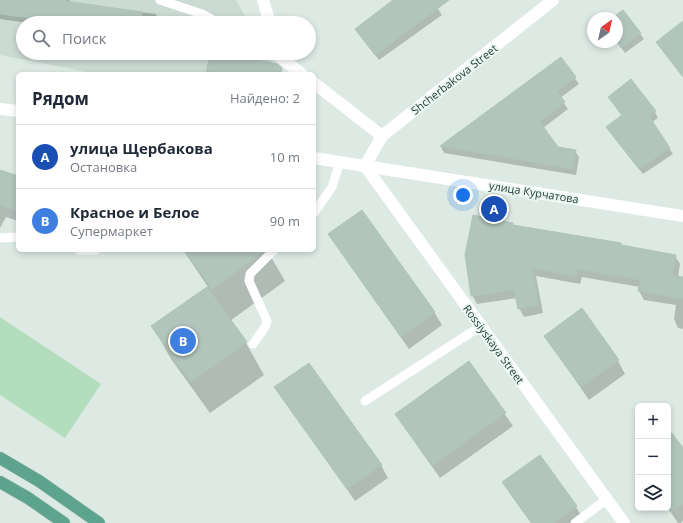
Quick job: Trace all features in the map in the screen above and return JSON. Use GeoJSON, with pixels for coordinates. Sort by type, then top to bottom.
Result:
{"type":"FeatureCollection","features":[{"type":"Feature","properties":{"kind":"main road"},"geometry":{"type":"LineString","coordinates":[[0,458],[39,481],[99,523]]}},
{"type":"Feature","properties":{"kind":"main road"},"geometry":{"type":"LineString","coordinates":[[0,482],[28,498],[64,523]]}},
{"type":"Feature","properties":{"kind":"street"},"geometry":{"type":"LineString","coordinates":[[263,0],[268,16]]}},
{"type":"Feature","properties":{"kind":"street","name":"Shcherbakova Street"},"geometry":{"type":"LineString","coordinates":[[365,166],[382,136],[553,0]]}},
{"type":"Feature","properties":{"kind":"street"},"geometry":{"type":"LineString","coordinates":[[285,60],[300,72]]}},
{"type":"Feature","properties":{"kind":"street"},"geometry":{"type":"LineString","coordinates":[[316,85],[382,136]]}},
{"type":"Feature","properties":{"kind":"street"},"geometry":{"type":"LineString","coordinates":[[0,109],[16,111]]}},
{"type":"Feature","properties":{"kind":"street","name":"улица Курчатова"},"geometry":{"type":"LineString","coordinates":[[316,158],[683,216]]}},
{"type":"Feature","properties":{"kind":"street","name":"Rossiyskaya Street"},"geometry":{"type":"LineString","coordinates":[[365,166],[624,523]]}},
{"type":"Feature","properties":{"kind":"lane"},"geometry":{"type":"LineString","coordinates":[[160,0],[206,16]]}},
{"type":"Feature","properties":{"kind":"lane"},"geometry":{"type":"LineString","coordinates":[[316,210],[332,187],[340,162]]}},
{"type":"Feature","properties":{"kind":"lane"},"geometry":{"type":"LineString","coordinates":[[0,238],[16,238]]}},
{"type":"Feature","properties":{"kind":"lane"},"geometry":{"type":"LineString","coordinates":[[252,344],[267,321],[250,281],[250,274],[272,252]]}},
{"type":"Feature","properties":{"kind":"lane"},"geometry":{"type":"LineString","coordinates":[[364,401],[481,326]]}},
{"type":"Feature","properties":{"kind":"lane"},"geometry":{"type":"LineString","coordinates":[[574,523],[607,499]]}},
{"type":"Feature","properties":{"kind":"shaded area"},"geometry":{"type":"Polygon","coordinates":[[[0,0],[236,0],[245,16],[16,16],[16,58],[0,55],[0,0]]]}},
{"type":"Feature","properties":{"kind":"shaded area"},"geometry":{"type":"Polygon","coordinates":[[[26,60],[270,60],[277,72],[88,72],[26,60]]]}},
{"type":"Feature","properties":{"kind":"green space"},"geometry":{"type":"Polygon","coordinates":[[[0,317],[101,384],[65,438],[0,395],[0,317]]]}},
{"type":"Feature","properties":{"kind":"building"},"geometry":{"type":"Polygon","coordinates":[[[0,0],[66,0],[65,1],[142,12],[142,16],[16,16],[0,14],[0,0]]]}},
{"type":"Feature","properties":{"kind":"building"},"geometry":{"type":"Polygon","coordinates":[[[393,0],[449,0],[375,55],[355,29],[393,0]]]}},
{"type":"Feature","properties":{"kind":"building"},"geometry":{"type":"Polygon","coordinates":[[[623,10],[641,33],[623,46],[623,12],[620,12],[623,10]]]}},
{"type":"Feature","properties":{"kind":"building"},"geometry":{"type":"Polygon","coordinates":[[[683,21],[683,77],[656,42],[683,21]]]}},
{"type":"Feature","properties":{"kind":"building"},"geometry":{"type":"Polygon","coordinates":[[[561,57],[576,77],[557,91],[565,102],[540,122],[558,147],[576,150],[573,169],[440,146],[561,57]]]}},
{"type":"Feature","properties":{"kind":"building"},"geometry":{"type":"Polygon","coordinates":[[[209,60],[256,60],[277,64],[282,68],[281,72],[206,72],[209,60]]]}},
{"type":"Feature","properties":{"kind":"building"},"geometry":{"type":"Polygon","coordinates":[[[631,79],[656,111],[649,116],[670,148],[639,169],[606,127],[622,115],[608,97],[631,79]]]}},
{"type":"Feature","properties":{"kind":"building"},"geometry":{"type":"Polygon","coordinates":[[[0,170],[16,175],[16,210],[0,205],[0,170]]]}},
{"type":"Feature","properties":{"kind":"building"},"geometry":{"type":"Polygon","coordinates":[[[362,210],[435,312],[401,337],[328,234],[362,210]]]}},
{"type":"Feature","properties":{"kind":"building"},"geometry":{"type":"Polygon","coordinates":[[[473,215],[513,223],[513,225],[621,243],[621,245],[676,255],[672,275],[683,277],[683,299],[638,291],[640,280],[577,269],[576,276],[532,268],[539,305],[518,309],[514,290],[471,296],[465,255],[473,215]]]}},
{"type":"Feature","properties":{"kind":"building"},"geometry":{"type":"Polygon","coordinates":[[[185,252],[263,252],[212,289],[185,252]]]}},
{"type":"Feature","properties":{"kind":"building"},"geometry":{"type":"Polygon","coordinates":[[[207,287],[247,342],[191,382],[151,326],[207,287]]]}},
{"type":"Feature","properties":{"kind":"building"},"geometry":{"type":"Polygon","coordinates":[[[582,308],[619,360],[581,387],[544,336],[582,308]]]}},
{"type":"Feature","properties":{"kind":"building"},"geometry":{"type":"Polygon","coordinates":[[[469,361],[506,413],[432,466],[395,414],[469,361]]]}},
{"type":"Feature","properties":{"kind":"building"},"geometry":{"type":"Polygon","coordinates":[[[309,363],[382,465],[347,489],[274,387],[309,363]]]}},
{"type":"Feature","properties":{"kind":"building"},"geometry":{"type":"Polygon","coordinates":[[[672,433],[683,448],[683,504],[671,512],[670,511],[672,433]]]}},
{"type":"Feature","properties":{"kind":"building"},"geometry":{"type":"Polygon","coordinates":[[[540,455],[577,506],[554,523],[532,523],[502,482],[540,455]]]}},
{"type":"Feature","properties":{"kind":"place","name":"улица Щербакова"},"geometry":{"type":"Point","coordinates":[494,209]}},
{"type":"Feature","properties":{"kind":"place","name":"Красное и Белое"},"geometry":{"type":"Point","coordinates":[183,341]}}]}
